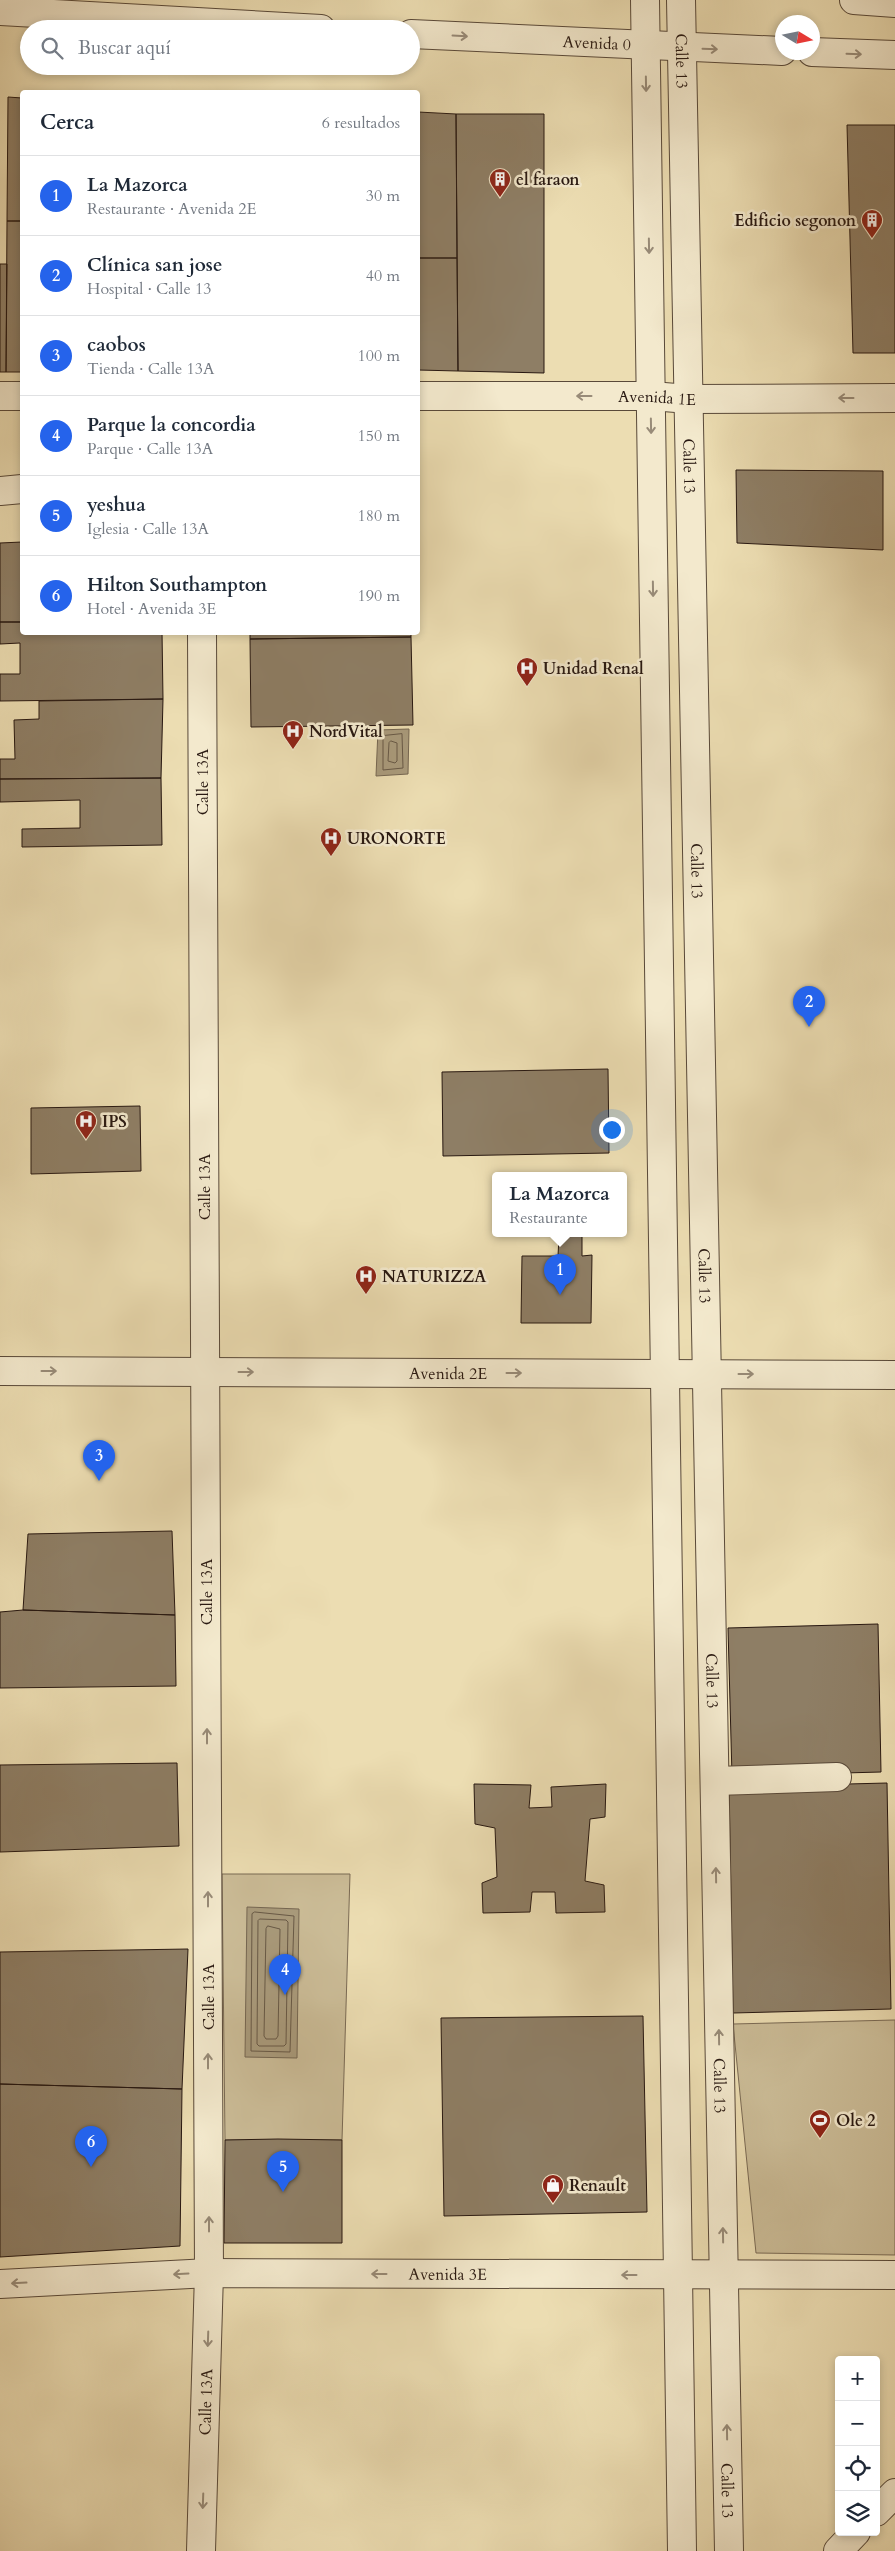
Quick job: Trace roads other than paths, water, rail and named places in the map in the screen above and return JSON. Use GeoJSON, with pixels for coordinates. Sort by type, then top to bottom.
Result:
{"type":"FeatureCollection","features":[{"type":"Feature","properties":{"kind":"street"},"geometry":{"type":"LineString","coordinates":[[645,0],[682,2551]]}},
{"type":"Feature","properties":{"kind":"street","name":"Calle 13"},"geometry":{"type":"LineString","coordinates":[[681,0],[729,2551]]}},
{"type":"Feature","properties":{"kind":"street"},"geometry":{"type":"LineString","coordinates":[[854,0],[895,3]]}},
{"type":"Feature","properties":{"kind":"street"},"geometry":{"type":"LineString","coordinates":[[0,11],[160,20]]}},
{"type":"Feature","properties":{"kind":"street","name":"Avenida 0"},"geometry":{"type":"LineString","coordinates":[[420,34],[646,47],[775,52]]}},
{"type":"Feature","properties":{"kind":"street"},"geometry":{"type":"LineString","coordinates":[[820,52],[895,55]]}},
{"type":"Feature","properties":{"kind":"street"},"geometry":{"type":"LineString","coordinates":[[0,396],[20,396]]}},
{"type":"Feature","properties":{"kind":"street","name":"Avenida 1E"},"geometry":{"type":"LineString","coordinates":[[420,396],[651,396],[689,399],[895,398]]}},
{"type":"Feature","properties":{"kind":"street"},"geometry":{"type":"LineString","coordinates":[[0,491],[20,490]]}},
{"type":"Feature","properties":{"kind":"street","name":"Calle 13A"},"geometry":{"type":"LineString","coordinates":[[201,2551],[210,2273],[202,635]]}},
{"type":"Feature","properties":{"kind":"street","name":"Avenida 2E"},"geometry":{"type":"LineString","coordinates":[[0,1371],[895,1375]]}},
{"type":"Feature","properties":{"kind":"street"},"geometry":{"type":"LineString","coordinates":[[714,1782],[837,1778]]}},
{"type":"Feature","properties":{"kind":"street","name":"Avenida 3E"},"geometry":{"type":"LineString","coordinates":[[0,2284],[210,2273],[895,2275]]}},
{"type":"Feature","properties":{"kind":"street"},"geometry":{"type":"LineString","coordinates":[[880,2508],[895,2492]]}},
{"type":"Feature","properties":{"kind":"street"},"geometry":{"type":"LineString","coordinates":[[838,2551],[852,2536]]}},
{"type":"Feature","properties":{"kind":"water"},"geometry":{"type":"Polygon","coordinates":[[[409,729],[408,774],[376,776],[378,730],[409,729]]]}},
{"type":"Feature","properties":{"kind":"water"},"geometry":{"type":"Polygon","coordinates":[[[247,1907],[299,1909],[297,2058],[245,2057],[247,1907]]]}},
{"type":"Feature","properties":{"kind":"place","name":"el faraon"},"geometry":{"type":"Point","coordinates":[500,198]}},
{"type":"Feature","properties":{"kind":"place","name":"Edificio segonon"},"geometry":{"type":"Point","coordinates":[872,239]}},
{"type":"Feature","properties":{"kind":"place","name":"Unidad Renal"},"geometry":{"type":"Point","coordinates":[527,687]}},
{"type":"Feature","properties":{"kind":"place","name":"NordVital"},"geometry":{"type":"Point","coordinates":[293,750]}},
{"type":"Feature","properties":{"kind":"place","name":"URONORTE"},"geometry":{"type":"Point","coordinates":[331,857]}},
{"type":"Feature","properties":{"kind":"place","name":"Clínica san jose"},"geometry":{"type":"Point","coordinates":[809,1027]}},
{"type":"Feature","properties":{"kind":"place","name":"IPS"},"geometry":{"type":"Point","coordinates":[86,1140]}},
{"type":"Feature","properties":{"kind":"place","name":"NATURIZZA"},"geometry":{"type":"Point","coordinates":[366,1295]}},
{"type":"Feature","properties":{"kind":"place","name":"La Mazorca"},"geometry":{"type":"Point","coordinates":[560,1295]}},
{"type":"Feature","properties":{"kind":"place","name":"caobos"},"geometry":{"type":"Point","coordinates":[99,1481]}},
{"type":"Feature","properties":{"kind":"place","name":"Parque la concordia"},"geometry":{"type":"Point","coordinates":[285,1995]}},
{"type":"Feature","properties":{"kind":"place","name":"Ole 2"},"geometry":{"type":"Point","coordinates":[820,2139]}},
{"type":"Feature","properties":{"kind":"place","name":"Hilton Southampton"},"geometry":{"type":"Point","coordinates":[91,2167]}},
{"type":"Feature","properties":{"kind":"place","name":"yeshua"},"geometry":{"type":"Point","coordinates":[283,2192]}},
{"type":"Feature","properties":{"kind":"place","name":"Renault"},"geometry":{"type":"Point","coordinates":[553,2204]}}]}
